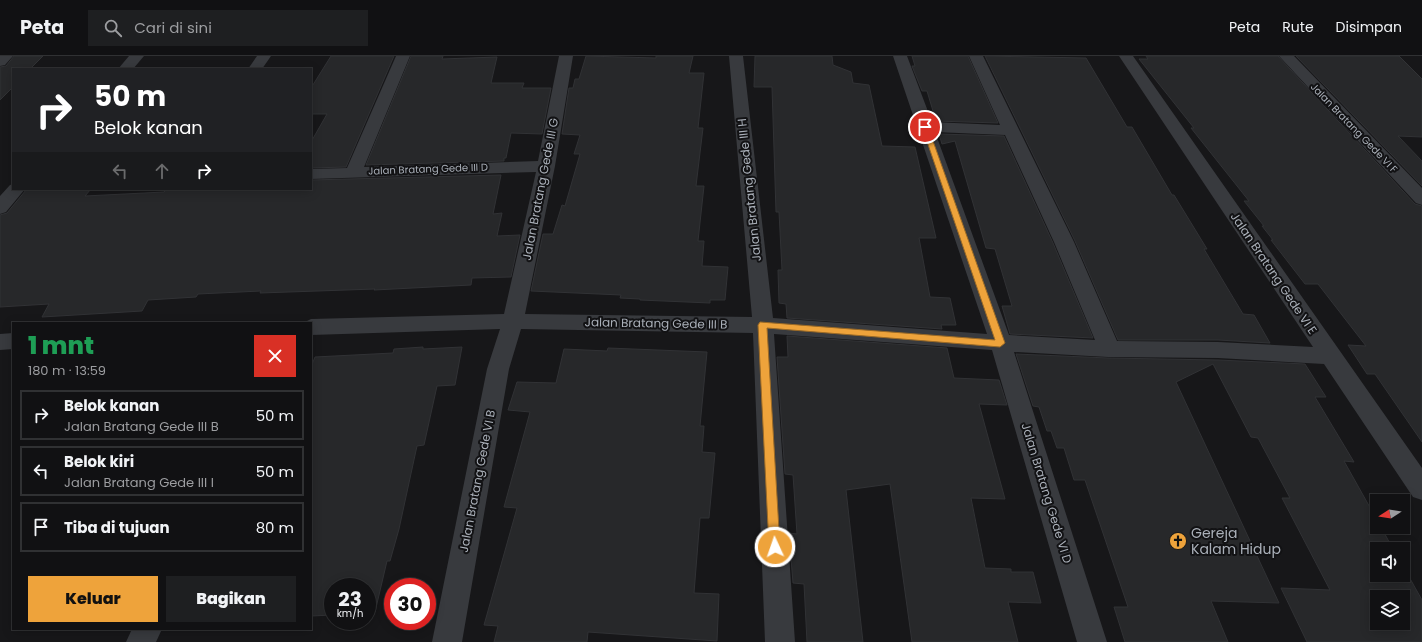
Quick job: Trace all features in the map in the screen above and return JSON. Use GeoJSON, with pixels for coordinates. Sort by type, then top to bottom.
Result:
{"type":"FeatureCollection","features":[{"type":"Feature","properties":{"kind":"street"},"geometry":{"type":"LineString","coordinates":[[0,62],[6,56]]}},
{"type":"Feature","properties":{"kind":"street"},"geometry":{"type":"LineString","coordinates":[[126,68],[137,56]]}},
{"type":"Feature","properties":{"kind":"street"},"geometry":{"type":"LineString","coordinates":[[256,68],[264,56]]}},
{"type":"Feature","properties":{"kind":"street"},"geometry":{"type":"LineString","coordinates":[[354,171],[403,56]]}},
{"type":"Feature","properties":{"kind":"street","name":"Jalan Bratang Gede III G"},"geometry":{"type":"LineString","coordinates":[[513,321],[546,166],[566,56]]}},
{"type":"Feature","properties":{"kind":"street","name":"Jalan Bratang Gede III H"},"geometry":{"type":"LineString","coordinates":[[736,56],[763,325],[780,642]]}},
{"type":"Feature","properties":{"kind":"street","name":"Jalan Bratang Gede VI D"},"geometry":{"type":"LineString","coordinates":[[900,56],[1000,343],[1092,642]]}},
{"type":"Feature","properties":{"kind":"street"},"geometry":{"type":"LineString","coordinates":[[976,56],[1064,242],[1105,338],[1108,349]]}},
{"type":"Feature","properties":{"kind":"street","name":"Jalan Bratang Gede VI E"},"geometry":{"type":"LineString","coordinates":[[1126,56],[1422,489]]}},
{"type":"Feature","properties":{"kind":"street","name":"Jalan Bratang Gede VI F"},"geometry":{"type":"LineString","coordinates":[[1286,56],[1422,199]]}},
{"type":"Feature","properties":{"kind":"street"},"geometry":{"type":"LineString","coordinates":[[925,127],[1010,130]]}},
{"type":"Feature","properties":{"kind":"street","name":"Jalan Bratang Gede III D"},"geometry":{"type":"LineString","coordinates":[[312,174],[354,171],[546,166]]}},
{"type":"Feature","properties":{"kind":"street"},"geometry":{"type":"LineString","coordinates":[[0,208],[16,190]]}},
{"type":"Feature","properties":{"kind":"street","name":"Jalan Bratang Gede III B"},"geometry":{"type":"LineString","coordinates":[[312,327],[513,321],[763,325],[1000,343],[1108,349],[1218,350],[1331,356]]}},
{"type":"Feature","properties":{"kind":"street","name":"Jalan Bratang Gede VI B"},"geometry":{"type":"LineString","coordinates":[[447,642],[498,368],[513,321]]}},
{"type":"Feature","properties":{"kind":"street"},"geometry":{"type":"LineString","coordinates":[[0,342],[12,341]]}},
{"type":"Feature","properties":{"kind":"street"},"geometry":{"type":"LineString","coordinates":[[141,642],[147,630]]}},
{"type":"Feature","properties":{"kind":"building"},"geometry":{"type":"Polygon","coordinates":[[[14,56],[43,56],[31,68],[12,68],[12,88],[0,100],[0,67],[6,66],[14,56]]]}},
{"type":"Feature","properties":{"kind":"building"},"geometry":{"type":"Polygon","coordinates":[[[331,56],[394,56],[346,167],[312,168],[312,140],[327,114],[312,114],[312,86],[331,56]]]}},
{"type":"Feature","properties":{"kind":"building"},"geometry":{"type":"Polygon","coordinates":[[[411,56],[443,56],[442,59],[497,57],[491,83],[524,83],[522,88],[551,88],[542,134],[511,133],[506,158],[504,158],[504,161],[366,165],[411,56]]]}},
{"type":"Feature","properties":{"kind":"building"},"geometry":{"type":"Polygon","coordinates":[[[586,56],[656,58],[656,56],[693,56],[689,73],[704,73],[698,128],[703,128],[696,186],[704,186],[698,241],[704,241],[702,266],[728,267],[725,300],[710,300],[710,303],[640,300],[620,298],[621,295],[531,291],[543,234],[553,234],[562,205],[565,206],[580,154],[574,154],[580,135],[562,134],[569,88],[573,88],[575,79],[579,79],[586,56]]]}},
{"type":"Feature","properties":{"kind":"building"},"geometry":{"type":"Polygon","coordinates":[[[755,56],[832,56],[833,65],[851,72],[853,83],[869,85],[882,146],[915,147],[936,238],[919,238],[930,297],[950,298],[956,325],[941,325],[942,329],[787,318],[786,304],[779,303],[778,270],[782,270],[779,212],[776,212],[772,87],[754,87],[755,56]]]}},
{"type":"Feature","properties":{"kind":"building"},"geometry":{"type":"Polygon","coordinates":[[[912,56],[968,56],[998,123],[936,121],[927,91],[922,91],[912,66],[915,66],[912,56]]]}},
{"type":"Feature","properties":{"kind":"building"},"geometry":{"type":"Polygon","coordinates":[[[985,56],[1086,58],[1127,127],[1132,127],[1172,195],[1174,195],[1207,249],[1204,249],[1243,314],[1254,315],[1270,343],[1218,340],[1118,340],[1075,241],[985,56]]]}},
{"type":"Feature","properties":{"kind":"building"},"geometry":{"type":"Polygon","coordinates":[[[1146,56],[1278,56],[1415,204],[1422,206],[1422,442],[1375,374],[1367,374],[1348,345],[1366,346],[1318,284],[1305,284],[1271,240],[1273,240],[1262,226],[1264,226],[1244,201],[1249,201],[1191,128],[1194,128],[1139,59],[1148,59],[1146,56]]]}},
{"type":"Feature","properties":{"kind":"building"},"geometry":{"type":"Polygon","coordinates":[[[1296,56],[1399,56],[1422,79],[1422,137],[1398,136],[1422,161],[1422,186],[1296,56]]]}},
{"type":"Feature","properties":{"kind":"building"},"geometry":{"type":"Polygon","coordinates":[[[939,134],[1004,136],[1053,243],[1093,338],[1010,334],[1002,306],[1012,306],[995,249],[986,248],[955,141],[942,144],[939,134]]]}},
{"type":"Feature","properties":{"kind":"building"},"geometry":{"type":"Polygon","coordinates":[[[501,175],[493,214],[502,213],[497,236],[520,235],[511,277],[472,278],[471,285],[374,290],[375,289],[260,293],[261,291],[198,294],[196,297],[148,300],[142,311],[42,317],[49,304],[0,307],[0,215],[7,213],[26,190],[90,190],[85,196],[164,192],[166,190],[312,190],[312,180],[501,175]]]}},
{"type":"Feature","properties":{"kind":"building"},"geometry":{"type":"Polygon","coordinates":[[[787,336],[947,348],[954,378],[999,380],[1007,405],[979,404],[1005,499],[971,498],[985,568],[1011,569],[1011,572],[1033,572],[1041,603],[1008,602],[1018,642],[912,642],[890,484],[846,490],[863,642],[807,642],[804,584],[793,583],[789,533],[797,534],[793,475],[785,474],[777,357],[788,357],[787,336]]]}},
{"type":"Feature","properties":{"kind":"building"},"geometry":{"type":"Polygon","coordinates":[[[462,347],[455,385],[437,386],[424,445],[417,446],[399,529],[390,561],[387,561],[376,608],[376,578],[324,578],[324,615],[312,616],[312,364],[315,357],[393,353],[394,349],[462,347]]]}},
{"type":"Feature","properties":{"kind":"building"},"geometry":{"type":"Polygon","coordinates":[[[608,348],[707,352],[700,426],[704,426],[702,452],[715,453],[709,518],[700,518],[694,593],[719,594],[717,641],[588,632],[587,642],[494,642],[498,626],[484,625],[517,508],[504,507],[530,412],[508,410],[517,382],[556,383],[564,349],[607,351],[608,348]]]}},
{"type":"Feature","properties":{"kind":"building"},"geometry":{"type":"Polygon","coordinates":[[[1016,354],[1305,364],[1326,397],[1315,397],[1354,462],[1344,461],[1370,507],[1370,534],[1385,534],[1389,542],[1370,542],[1370,582],[1410,582],[1410,579],[1422,600],[1422,642],[1307,642],[1281,588],[1330,590],[1282,498],[1290,498],[1258,438],[1251,437],[1213,364],[1176,382],[1279,603],[1211,601],[1228,642],[1125,642],[1114,607],[1128,607],[1085,480],[1074,480],[1064,448],[1057,448],[1051,431],[1047,431],[1039,407],[1033,406],[1016,354]]]}},
{"type":"Feature","properties":{"kind":"place","name":"Gereja Kalam Hidup"},"geometry":{"type":"Point","coordinates":[1178,541]}},
{"type":"Feature","properties":{"kind":"route"},"geometry":{"type":"LineString","coordinates":[[775,547],[763,325],[1000,343],[925,127]]}}]}
